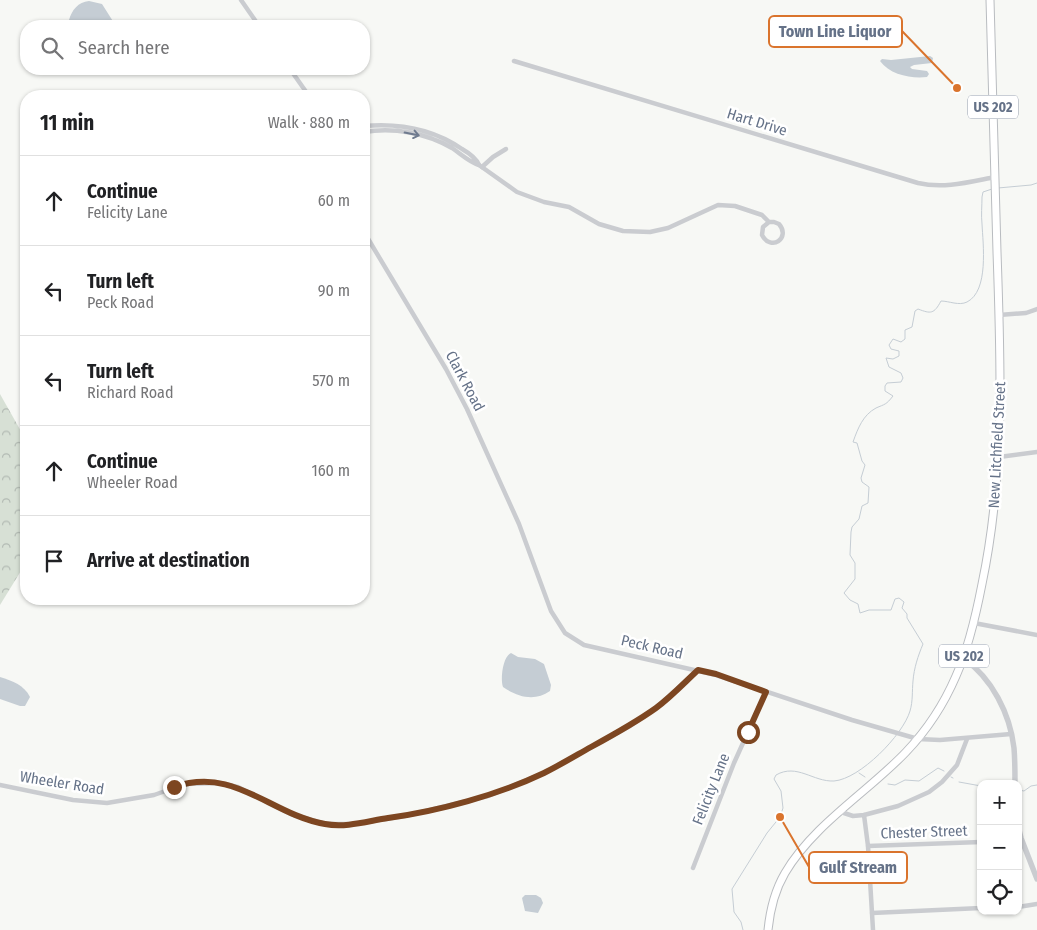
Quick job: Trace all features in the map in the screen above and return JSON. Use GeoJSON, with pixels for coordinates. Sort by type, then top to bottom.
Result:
{"type":"FeatureCollection","features":[{"type":"Feature","properties":{"kind":"highway","name":"New Litchfield Street"},"geometry":{"type":"LineString","coordinates":[[768,930],[772,906],[785,873],[798,853],[899,759],[932,721],[947,696],[964,659],[974,623],[992,534],[999,458],[999,315],[990,0]]}},
{"type":"Feature","properties":{"kind":"street"},"geometry":{"type":"LineString","coordinates":[[241,0],[256,20]]}},
{"type":"Feature","properties":{"kind":"street","name":"Hart Drive"},"geometry":{"type":"LineString","coordinates":[[514,61],[918,183],[945,186],[995,177]]}},
{"type":"Feature","properties":{"kind":"street"},"geometry":{"type":"LineString","coordinates":[[294,75],[305,90]]}},
{"type":"Feature","properties":{"kind":"street"},"geometry":{"type":"LineString","coordinates":[[370,127],[385,128],[433,139],[481,166],[517,192],[544,202],[570,207],[599,224],[623,231],[650,232],[668,228],[718,205],[735,206],[762,215],[769,222],[777,222],[783,230],[782,237],[774,243],[767,241],[762,235],[763,227],[769,222]]}},
{"type":"Feature","properties":{"kind":"street"},"geometry":{"type":"LineString","coordinates":[[370,131],[385,128]]}},
{"type":"Feature","properties":{"kind":"street"},"geometry":{"type":"LineString","coordinates":[[481,166],[506,149]]}},
{"type":"Feature","properties":{"kind":"street","name":"Clark Road"},"geometry":{"type":"LineString","coordinates":[[370,242],[457,390],[489,457],[529,550]]}},
{"type":"Feature","properties":{"kind":"street"},"geometry":{"type":"LineString","coordinates":[[999,315],[1026,313],[1037,309]]}},
{"type":"Feature","properties":{"kind":"street"},"geometry":{"type":"LineString","coordinates":[[999,458],[1037,452]]}},
{"type":"Feature","properties":{"kind":"street","name":"Peck Road"},"geometry":{"type":"LineString","coordinates":[[529,550],[551,611],[565,633],[584,645],[716,674],[852,720],[918,739],[940,740],[1012,734]]}},
{"type":"Feature","properties":{"kind":"street"},"geometry":{"type":"LineString","coordinates":[[974,623],[1037,635]]}},
{"type":"Feature","properties":{"kind":"street"},"geometry":{"type":"LineString","coordinates":[[964,659],[973,665],[996,694],[1003,709],[1012,734],[1015,780]]}},
{"type":"Feature","properties":{"kind":"street","name":"Wheeler Road"},"geometry":{"type":"LineString","coordinates":[[0,785],[73,800],[107,803],[148,796],[185,784],[219,783],[243,789],[291,814],[325,824],[353,824],[405,816],[488,796],[544,773],[630,726],[657,707],[698,670]]}},
{"type":"Feature","properties":{"kind":"street","name":"Felicity Lane"},"geometry":{"type":"LineString","coordinates":[[693,868],[734,763],[766,692]]}},
{"type":"Feature","properties":{"kind":"street"},"geometry":{"type":"LineString","coordinates":[[841,812],[853,816],[864,814],[898,806],[929,792],[942,782],[957,765],[967,738]]}},
{"type":"Feature","properties":{"kind":"street"},"geometry":{"type":"LineString","coordinates":[[864,814],[868,846],[873,930]]}},
{"type":"Feature","properties":{"kind":"street","name":"Chester Street"},"geometry":{"type":"LineString","coordinates":[[868,846],[977,842]]}},
{"type":"Feature","properties":{"kind":"street"},"geometry":{"type":"LineString","coordinates":[[1022,844],[1037,879]]}},
{"type":"Feature","properties":{"kind":"street"},"geometry":{"type":"LineString","coordinates":[[1022,906],[1037,904]]}},
{"type":"Feature","properties":{"kind":"street"},"geometry":{"type":"LineString","coordinates":[[872,913],[977,908]]}},
{"type":"Feature","properties":{"kind":"green space"},"geometry":{"type":"Polygon","coordinates":[[[0,394],[20,429],[20,572],[0,605],[0,394]]]}},
{"type":"Feature","properties":{"kind":"shaded area"},"geometry":{"type":"Polygon","coordinates":[[[89,1],[102,4],[112,20],[69,20],[76,7],[89,1]]]}},
{"type":"Feature","properties":{"kind":"shaded area"},"geometry":{"type":"Polygon","coordinates":[[[930,56],[933,58],[932,63],[910,67],[927,71],[929,74],[927,77],[895,73],[880,61],[882,59],[891,60],[930,56]]]}},
{"type":"Feature","properties":{"kind":"shaded area"},"geometry":{"type":"Polygon","coordinates":[[[511,653],[518,657],[535,659],[544,664],[551,685],[550,691],[538,696],[526,697],[503,687],[503,668],[506,658],[511,653]]]}},
{"type":"Feature","properties":{"kind":"shaded area"},"geometry":{"type":"Polygon","coordinates":[[[0,677],[14,682],[25,689],[30,697],[25,706],[0,699],[0,677]]]}},
{"type":"Feature","properties":{"kind":"shaded area"},"geometry":{"type":"Polygon","coordinates":[[[525,895],[536,895],[541,898],[543,903],[538,913],[525,911],[522,898],[525,895]]]}},
{"type":"Feature","properties":{"kind":"waterway"},"geometry":{"type":"LineString","coordinates":[[998,188],[1037,183]]}},
{"type":"Feature","properties":{"kind":"waterway"},"geometry":{"type":"LineString","coordinates":[[743,930],[741,922],[734,912],[732,889],[767,833],[780,817],[783,808],[781,791],[774,779],[776,775],[791,771],[826,781],[834,781],[856,773],[890,743],[906,721],[910,711],[914,671],[923,644],[902,608],[904,602],[899,598],[895,599],[891,610],[869,610],[860,613],[858,604],[850,600],[844,593],[855,579],[855,563],[850,555],[851,532],[852,527],[859,519],[862,506],[868,503],[869,487],[862,482],[861,478],[865,465],[857,443],[853,442],[864,418],[871,411],[887,403],[893,396],[885,391],[887,383],[901,382],[903,378],[901,373],[889,367],[886,358],[893,359],[899,356],[899,351],[891,349],[889,345],[893,339],[901,342],[905,339],[905,330],[912,327],[915,311],[918,309],[932,312],[941,301],[967,302],[979,288],[983,266],[982,197],[983,192],[992,189]]}},
{"type":"Feature","properties":{"kind":"waterway"},"geometry":{"type":"LineString","coordinates":[[888,784],[895,785],[905,780],[919,781],[938,768],[944,771]]}},
{"type":"Feature","properties":{"kind":"waterway"},"geometry":{"type":"LineString","coordinates":[[859,773],[865,777]]}},
{"type":"Feature","properties":{"kind":"waterway"},"geometry":{"type":"LineString","coordinates":[[959,782],[977,785]]}},
{"type":"Feature","properties":{"kind":"waterway"},"geometry":{"type":"LineString","coordinates":[[1022,791],[1037,785]]}},
{"type":"Feature","properties":{"kind":"place","name":"Town Line Liquor"},"geometry":{"type":"Point","coordinates":[957,88]}},
{"type":"Feature","properties":{"kind":"place","name":"Gulf Stream"},"geometry":{"type":"Point","coordinates":[780,817]}},
{"type":"Feature","properties":{"kind":"route"},"geometry":{"type":"LineString","coordinates":[[174,787],[197,782],[228,784],[249,791],[291,814],[325,824],[353,824],[405,816],[488,796],[544,773],[630,726],[657,707],[698,670],[716,674],[766,692],[748,732]]}}]}
